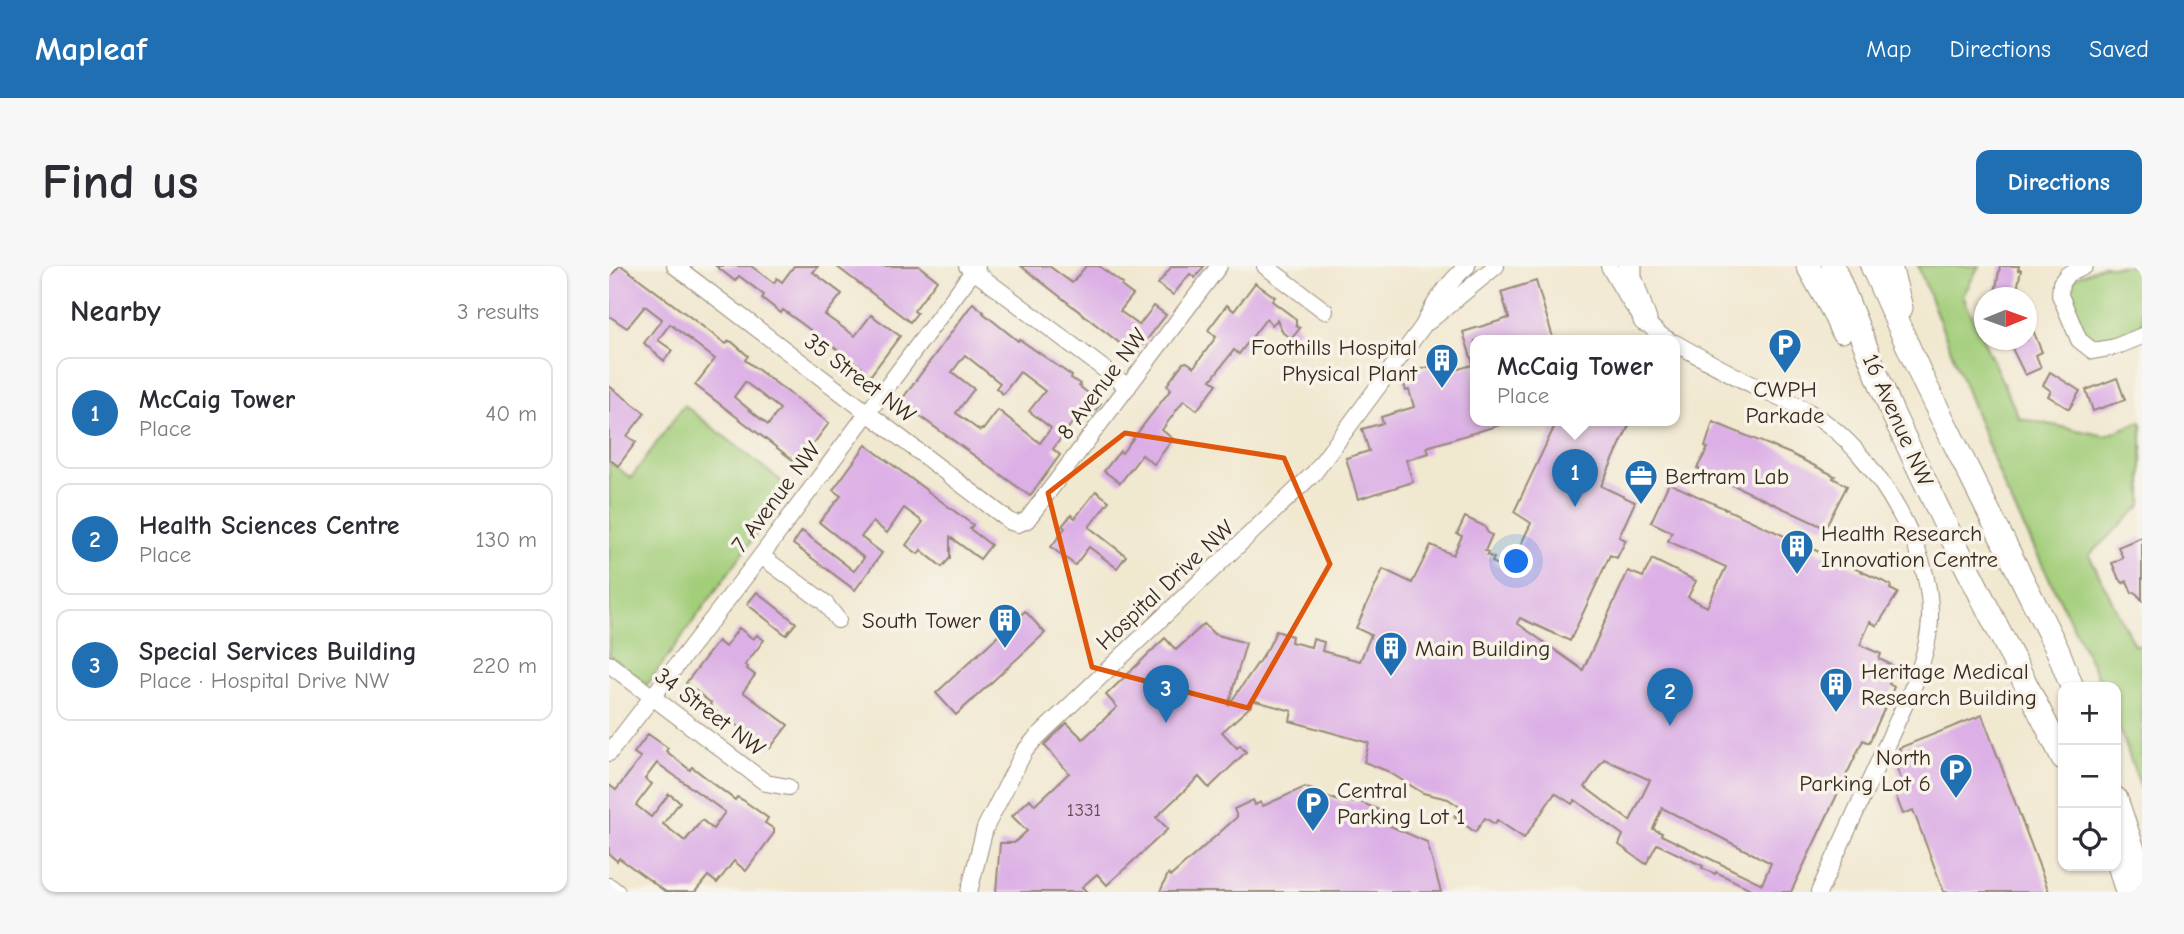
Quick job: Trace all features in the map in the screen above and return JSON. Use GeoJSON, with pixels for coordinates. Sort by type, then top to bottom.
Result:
{"type":"FeatureCollection","features":[{"type":"Feature","properties":{"kind":"highway"},"geometry":{"type":"LineString","coordinates":[[1630,266],[1630,277],[1645,320]]}},
{"type":"Feature","properties":{"kind":"highway"},"geometry":{"type":"LineString","coordinates":[[1808,266],[1833,311],[1867,391],[1910,476],[1947,528]]}},
{"type":"Feature","properties":{"kind":"highway","name":"16 Avenue NW"},"geometry":{"type":"LineString","coordinates":[[1833,266],[1892,412],[1947,528],[2058,747]]}},
{"type":"Feature","properties":{"kind":"highway","name":"16 Avenue NW"},"geometry":{"type":"LineString","coordinates":[[1872,266],[1909,349],[2071,682]]}},
{"type":"Feature","properties":{"kind":"highway"},"geometry":{"type":"LineString","coordinates":[[1890,266],[1909,349]]}},
{"type":"Feature","properties":{"kind":"highway"},"geometry":{"type":"LineString","coordinates":[[2119,808],[2142,876]]}},
{"type":"Feature","properties":{"kind":"highway"},"geometry":{"type":"LineString","coordinates":[[2105,871],[2111,892]]}},
{"type":"Feature","properties":{"kind":"highway"},"geometry":{"type":"LineString","coordinates":[[2121,871],[2127,892]]}},
{"type":"Feature","properties":{"kind":"street","name":"35 Street NW"},"geometry":{"type":"LineString","coordinates":[[675,266],[1011,522],[1018,524]]}},
{"type":"Feature","properties":{"kind":"street","name":"8 Avenue NW"},"geometry":{"type":"LineString","coordinates":[[1018,524],[1025,523],[1219,266]]}},
{"type":"Feature","properties":{"kind":"street"},"geometry":{"type":"LineString","coordinates":[[1265,266],[1325,311]]}},
{"type":"Feature","properties":{"kind":"street","name":"Hospital Drive NW"},"geometry":{"type":"LineString","coordinates":[[969,892],[985,828],[1024,752],[1314,473],[1423,326],[1435,300],[1453,278],[1468,266]]}},
{"type":"Feature","properties":{"kind":"street","name":"Hospital Drive NW"},"geometry":{"type":"LineString","coordinates":[[1423,326],[1496,266]]}},
{"type":"Feature","properties":{"kind":"street"},"geometry":{"type":"LineString","coordinates":[[1609,266],[1626,297],[1659,335]]}},
{"type":"Feature","properties":{"kind":"street"},"geometry":{"type":"LineString","coordinates":[[2085,266],[2067,275],[2061,284],[2060,295],[2079,340],[2093,351],[2115,347],[2142,336]]}},
{"type":"Feature","properties":{"kind":"street","name":"7 Avenue NW"},"geometry":{"type":"LineString","coordinates":[[609,754],[761,556],[973,268]]}},
{"type":"Feature","properties":{"kind":"street"},"geometry":{"type":"LineString","coordinates":[[973,268],[1128,387]]}},
{"type":"Feature","properties":{"kind":"street"},"geometry":{"type":"LineString","coordinates":[[1680,347],[1808,411],[1832,427],[1862,457],[1891,499],[1917,551],[1929,592],[1928,642],[1917,678],[1819,892]]}},
{"type":"Feature","properties":{"kind":"street"},"geometry":{"type":"LineString","coordinates":[[761,556],[824,603],[838,620]]}},
{"type":"Feature","properties":{"kind":"street","name":"34 Street NW"},"geometry":{"type":"LineString","coordinates":[[609,664],[766,783],[788,787]]}},
{"type":"Feature","properties":{"kind":"street"},"geometry":{"type":"LineString","coordinates":[[609,886],[617,892]]}},
{"type":"Feature","properties":{"kind":"highlighted area"},"geometry":{"type":"Polygon","coordinates":[[[1125,433],[1284,458],[1330,564],[1248,708],[1092,667],[1048,493],[1125,433]]]}},
{"type":"Feature","properties":{"kind":"green space"},"geometry":{"type":"Polygon","coordinates":[[[1918,266],[1979,266],[1963,296],[1974,320],[1974,350],[1988,350],[2019,418],[2106,436],[2140,421],[2142,425],[2142,505],[2089,555],[2134,645],[2142,645],[2142,791],[2121,733],[2121,682],[2101,682],[2006,491],[1918,266]]]}},
{"type":"Feature","properties":{"kind":"green space"},"geometry":{"type":"Polygon","coordinates":[[[2103,266],[2142,266],[2142,327],[2099,342],[2086,335],[2068,294],[2074,278],[2103,266]]]}},
{"type":"Feature","properties":{"kind":"green space"},"geometry":{"type":"Polygon","coordinates":[[[684,405],[790,488],[647,685],[609,655],[609,462],[631,478],[684,405]]]}},
{"type":"Feature","properties":{"kind":"building"},"geometry":{"type":"Polygon","coordinates":[[[622,266],[726,344],[732,342],[748,356],[745,360],[829,423],[808,451],[811,454],[802,467],[695,385],[715,359],[670,324],[658,340],[672,350],[664,361],[644,343],[662,319],[645,306],[627,328],[609,316],[609,278],[622,266]],[[745,382],[734,397],[768,425],[780,409],[745,382]]]}},
{"type":"Feature","properties":{"kind":"building"},"geometry":{"type":"Polygon","coordinates":[[[716,266],[751,266],[774,283],[777,278],[782,282],[794,266],[818,266],[813,272],[842,294],[825,315],[855,336],[871,315],[900,336],[870,376],[783,310],[781,313],[762,298],[764,295],[739,276],[735,281],[716,266]]]}},
{"type":"Feature","properties":{"kind":"building"},"geometry":{"type":"Polygon","coordinates":[[[836,266],[919,266],[937,280],[914,311],[917,313],[910,322],[836,266]]]}},
{"type":"Feature","properties":{"kind":"building"},"geometry":{"type":"Polygon","coordinates":[[[1021,266],[1049,266],[1072,283],[1086,266],[1099,266],[1133,295],[1120,311],[1139,325],[1154,306],[1166,315],[1135,355],[1021,266]]]}},
{"type":"Feature","properties":{"kind":"building"},"geometry":{"type":"Polygon","coordinates":[[[1172,266],[1204,266],[1195,278],[1190,274],[1173,295],[1158,284],[1172,266]]]}},
{"type":"Feature","properties":{"kind":"building"},"geometry":{"type":"Polygon","coordinates":[[[2000,266],[2019,266],[2018,270],[2021,270],[2018,287],[1996,287],[2000,266]]]}},
{"type":"Feature","properties":{"kind":"building"},"geometry":{"type":"Polygon","coordinates":[[[1536,281],[1552,335],[1470,335],[1470,354],[1463,332],[1509,318],[1501,292],[1536,281]]]}},
{"type":"Feature","properties":{"kind":"building"},"geometry":{"type":"Polygon","coordinates":[[[1255,283],[1275,297],[1272,301],[1296,319],[1296,326],[1300,328],[1292,338],[1283,333],[1277,320],[1272,325],[1266,319],[1239,354],[1234,350],[1211,380],[1217,384],[1197,410],[1184,400],[1162,430],[1173,439],[1154,464],[1142,455],[1120,483],[1104,471],[1120,451],[1122,453],[1171,389],[1167,385],[1183,363],[1187,362],[1194,367],[1216,337],[1208,330],[1227,305],[1234,311],[1255,283]]]}},
{"type":"Feature","properties":{"kind":"building"},"geometry":{"type":"Polygon","coordinates":[[[973,303],[1018,341],[1019,339],[1072,376],[1079,386],[1101,403],[1091,417],[1081,411],[1053,449],[1060,455],[1030,496],[900,402],[973,303]],[[965,355],[952,372],[974,389],[956,413],[980,431],[998,410],[1040,443],[1051,428],[1029,411],[1045,391],[1020,372],[1003,394],[996,388],[1000,383],[965,355]]]}},
{"type":"Feature","properties":{"kind":"building"},"geometry":{"type":"Polygon","coordinates":[[[2037,340],[2042,352],[2036,355],[2041,368],[2025,375],[2013,350],[2037,350],[2037,340]]]}},
{"type":"Feature","properties":{"kind":"building","name":"Foothills Hospital Physical Plant"},"geometry":{"type":"Polygon","coordinates":[[[1439,364],[1442,374],[1470,366],[1470,426],[1496,426],[1427,447],[1429,453],[1406,460],[1413,482],[1358,499],[1346,458],[1369,451],[1362,429],[1383,423],[1381,417],[1414,407],[1401,375],[1439,364]]]}},
{"type":"Feature","properties":{"kind":"building"},"geometry":{"type":"Polygon","coordinates":[[[2050,372],[2080,391],[2069,409],[2048,396],[2051,391],[2043,385],[2050,372]]]}},
{"type":"Feature","properties":{"kind":"building"},"geometry":{"type":"Polygon","coordinates":[[[2117,378],[2125,400],[2093,411],[2086,390],[2117,378]]]}},
{"type":"Feature","properties":{"kind":"building"},"geometry":{"type":"Polygon","coordinates":[[[609,386],[645,413],[627,436],[636,442],[618,466],[609,459],[609,386]]]}},
{"type":"Feature","properties":{"kind":"building"},"geometry":{"type":"Polygon","coordinates":[[[1713,422],[1791,454],[1835,476],[1833,478],[1847,486],[1825,528],[1697,468],[1708,448],[1705,447],[1713,422]]]}},
{"type":"Feature","properties":{"kind":"building"},"geometry":{"type":"Polygon","coordinates":[[[1555,426],[1629,426],[1601,486],[1635,502],[1619,537],[1626,540],[1617,558],[1610,555],[1570,641],[1520,618],[1517,623],[1583,670],[1628,571],[1643,577],[1652,559],[1696,581],[1688,597],[1707,607],[1726,567],[1668,541],[1672,532],[1651,522],[1669,483],[1891,585],[1890,589],[1898,593],[1877,626],[1870,622],[1860,645],[1881,654],[1879,659],[1896,667],[1889,684],[1894,687],[1869,743],[1863,740],[1791,892],[1757,892],[1702,868],[1703,866],[1657,844],[1646,864],[1619,845],[1623,835],[1575,800],[1572,804],[1555,793],[1524,838],[1497,820],[1495,824],[1485,818],[1475,832],[1454,817],[1460,807],[1448,799],[1423,793],[1387,771],[1364,762],[1369,743],[1290,721],[1292,711],[1252,700],[1251,706],[1222,732],[1237,748],[1240,745],[1246,752],[1209,788],[1199,777],[1156,817],[1168,829],[1107,885],[1097,874],[1082,887],[1087,892],[996,892],[1000,843],[1014,843],[1027,831],[1012,816],[1030,799],[1035,805],[1069,773],[1044,745],[1067,723],[1083,739],[1117,707],[1106,695],[1165,638],[1176,650],[1204,624],[1214,634],[1246,643],[1228,706],[1268,648],[1276,631],[1292,636],[1291,642],[1311,647],[1313,639],[1324,642],[1322,651],[1360,661],[1371,635],[1356,628],[1383,569],[1412,583],[1431,545],[1453,555],[1462,536],[1457,534],[1465,517],[1484,526],[1492,535],[1485,551],[1494,558],[1492,562],[1509,570],[1531,523],[1514,512],[1555,426]],[[1604,759],[1585,787],[1630,821],[1650,780],[1604,759]],[[1662,808],[1653,829],[1762,884],[1771,863],[1662,808]]]}},
{"type":"Feature","properties":{"kind":"building"},"geometry":{"type":"Polygon","coordinates":[[[866,445],[973,525],[970,529],[991,545],[980,559],[950,537],[950,558],[942,567],[921,550],[918,554],[906,545],[923,522],[904,508],[887,533],[873,522],[861,537],[882,553],[855,590],[793,544],[802,531],[854,571],[864,558],[819,522],[841,496],[833,490],[866,445]]]}},
{"type":"Feature","properties":{"kind":"building"},"geometry":{"type":"Polygon","coordinates":[[[1096,491],[1109,501],[1089,527],[1126,556],[1117,568],[1089,547],[1075,565],[1051,547],[1065,528],[1062,526],[1071,515],[1075,518],[1096,491]]]}},
{"type":"Feature","properties":{"kind":"building"},"geometry":{"type":"Polygon","coordinates":[[[2142,537],[2142,600],[2135,592],[2132,593],[2127,581],[2123,583],[2118,577],[2112,563],[2123,558],[2118,547],[2142,537]]]}},
{"type":"Feature","properties":{"kind":"building"},"geometry":{"type":"Polygon","coordinates":[[[757,592],[796,623],[786,635],[747,604],[757,592]]]}},
{"type":"Feature","properties":{"kind":"building","name":"South Tower"},"geometry":{"type":"Polygon","coordinates":[[[1025,611],[1045,633],[956,715],[936,693],[1025,611]]]}},
{"type":"Feature","properties":{"kind":"building"},"geometry":{"type":"Polygon","coordinates":[[[739,628],[753,639],[757,635],[764,640],[745,665],[755,675],[743,692],[788,725],[770,748],[715,711],[711,703],[686,683],[718,641],[725,647],[739,628]]]}},
{"type":"Feature","properties":{"kind":"building","name":"North Parking Lot 6"},"geometry":{"type":"Polygon","coordinates":[[[1982,715],[2049,892],[1944,892],[1913,810],[1903,814],[1896,796],[1906,792],[1894,761],[1902,757],[1899,748],[1982,715]]]}},
{"type":"Feature","properties":{"kind":"building"},"geometry":{"type":"Polygon","coordinates":[[[648,734],[668,748],[666,751],[690,770],[692,767],[735,800],[737,797],[743,800],[768,818],[765,823],[774,829],[774,833],[746,871],[734,861],[717,883],[708,876],[695,892],[666,892],[619,858],[617,861],[609,854],[609,785],[616,790],[639,760],[640,757],[634,753],[648,734]],[[657,763],[645,779],[652,784],[636,805],[651,817],[669,794],[680,802],[663,824],[685,841],[702,820],[713,829],[725,812],[657,763]]]}},
{"type":"Feature","properties":{"kind":"building","name":"Central Parking Lot 1"},"geometry":{"type":"Polygon","coordinates":[[[1305,787],[1345,804],[1347,800],[1354,803],[1356,800],[1388,814],[1388,825],[1427,842],[1441,892],[1160,892],[1168,874],[1171,876],[1237,817],[1234,809],[1253,800],[1255,805],[1261,802],[1263,806],[1305,787]]]}},
{"type":"Feature","properties":{"kind":"place","name":"CWPH Parkade"},"geometry":{"type":"Point","coordinates":[1785,375]}},
{"type":"Feature","properties":{"kind":"place","name":"Foothills Hospital Physical Plant"},"geometry":{"type":"Point","coordinates":[1442,390]}},
{"type":"Feature","properties":{"kind":"place","name":"Bertram Lab"},"geometry":{"type":"Point","coordinates":[1641,506]}},
{"type":"Feature","properties":{"kind":"place","name":"McCaig Tower"},"geometry":{"type":"Point","coordinates":[1575,507]}},
{"type":"Feature","properties":{"kind":"place","name":"Health Research Innovation Centre"},"geometry":{"type":"Point","coordinates":[1797,576]}},
{"type":"Feature","properties":{"kind":"place","name":"South Tower"},"geometry":{"type":"Point","coordinates":[1005,650]}},
{"type":"Feature","properties":{"kind":"place","name":"Main Building"},"geometry":{"type":"Point","coordinates":[1391,678]}},
{"type":"Feature","properties":{"kind":"place","name":"Heritage Medical Research Building"},"geometry":{"type":"Point","coordinates":[1836,714]}},
{"type":"Feature","properties":{"kind":"place","name":"Special Services Building"},"geometry":{"type":"Point","coordinates":[1166,723]}},
{"type":"Feature","properties":{"kind":"place","name":"Health Sciences Centre"},"geometry":{"type":"Point","coordinates":[1670,726]}},
{"type":"Feature","properties":{"kind":"place","name":"North Parking Lot 6"},"geometry":{"type":"Point","coordinates":[1956,800]}},
{"type":"Feature","properties":{"kind":"place","name":"Central Parking Lot 1"},"geometry":{"type":"Point","coordinates":[1313,833]}}]}
